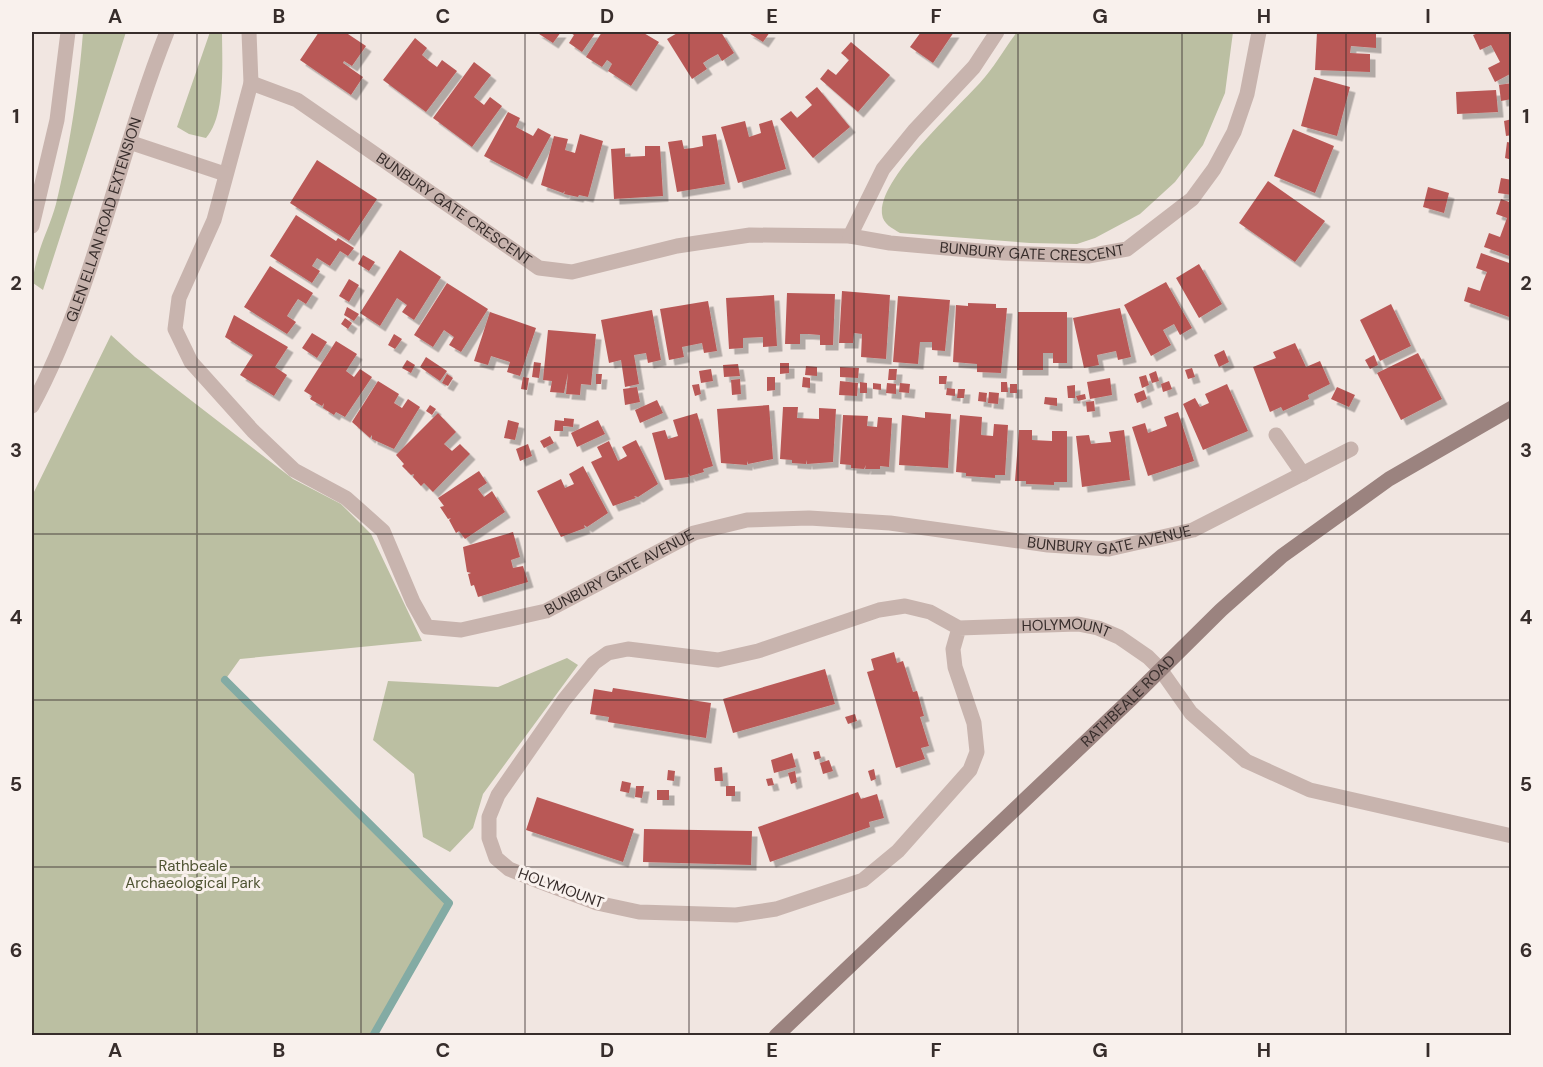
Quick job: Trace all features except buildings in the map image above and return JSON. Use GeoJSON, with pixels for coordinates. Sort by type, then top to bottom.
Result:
{"type":"FeatureCollection","features":[{"type":"Feature","properties":{"kind":"main road","name":"RATHBEALE ROAD"},"geometry":{"type":"LineString","coordinates":[[776,1035],[1160,669],[1282,556],[1389,479],[1512,408]]}},
{"type":"Feature","properties":{"kind":"street"},"geometry":{"type":"LineString","coordinates":[[32,226],[57,120],[68,32]]}},
{"type":"Feature","properties":{"kind":"street","name":"GLEN ELLAN ROAD EXTENSION"},"geometry":{"type":"LineString","coordinates":[[32,406],[57,355],[80,295],[167,32]]}},
{"type":"Feature","properties":{"kind":"street","name":"BUNBURY GATE AVENUE"},"geometry":{"type":"LineString","coordinates":[[249,32],[251,83],[214,220],[198,261],[179,298],[175,329],[191,362],[253,431],[294,470],[346,498],[382,531],[413,602],[427,627],[461,630],[546,610],[694,533],[747,520],[809,518],[890,523],[1048,545],[1109,549],[1193,531],[1351,449]]}},
{"type":"Feature","properties":{"kind":"street"},"geometry":{"type":"LineString","coordinates":[[850,236],[883,169],[914,131],[975,67],[997,32]]}},
{"type":"Feature","properties":{"kind":"street","name":"BUNBURY GATE CRESCENT"},"geometry":{"type":"LineString","coordinates":[[251,83],[297,100],[539,268],[572,272],[677,246],[750,235],[850,236],[890,243],[1003,253],[1088,256],[1127,249],[1191,199],[1214,169],[1234,132],[1248,94],[1259,32]]}},
{"type":"Feature","properties":{"kind":"street"},"geometry":{"type":"LineString","coordinates":[[129,142],[225,174]]}},
{"type":"Feature","properties":{"kind":"street"},"geometry":{"type":"LineString","coordinates":[[1276,435],[1303,474]]}},
{"type":"Feature","properties":{"kind":"street","name":"HOLYMOUNT"},"geometry":{"type":"LineString","coordinates":[[959,628],[953,649],[956,667],[974,723],[976,752],[970,770],[898,851],[863,880],[776,909],[736,915],[639,912],[597,903],[541,882],[509,868],[496,858],[489,838],[489,817],[498,795],[564,700],[594,663],[608,653],[628,650],[718,660],[758,651],[879,610],[905,606],[930,612],[959,628],[1078,624],[1098,628],[1119,637],[1160,669],[1191,713],[1246,760],[1310,790],[1512,836]]}},
{"type":"Feature","properties":{"kind":"green space"},"geometry":{"type":"Polygon","coordinates":[[[83,32],[126,32],[43,290],[33,283],[34,273],[56,204],[65,162],[76,96],[83,32]]]}},
{"type":"Feature","properties":{"kind":"green space"},"geometry":{"type":"Polygon","coordinates":[[[210,32],[222,32],[222,88],[217,116],[206,138],[189,134],[177,127],[210,32]]]}},
{"type":"Feature","properties":{"kind":"green space"},"geometry":{"type":"Polygon","coordinates":[[[1017,32],[1233,32],[1225,93],[1203,145],[1175,182],[1140,214],[1095,238],[1077,244],[1030,243],[900,233],[886,223],[882,214],[884,199],[893,181],[924,142],[985,77],[1017,32]]]}},
{"type":"Feature","properties":{"kind":"green space","name":"Rathbeale Archaeological Park"},"geometry":{"type":"Polygon","coordinates":[[[111,335],[135,357],[293,479],[341,504],[371,534],[422,641],[240,659],[225,680],[449,903],[370,1035],[32,1035],[32,496],[111,335]]]}},
{"type":"Feature","properties":{"kind":"green space"},"geometry":{"type":"Polygon","coordinates":[[[567,658],[578,665],[483,794],[473,828],[450,852],[423,837],[414,774],[373,740],[388,681],[498,687],[567,658]]]}},
{"type":"Feature","properties":{"kind":"waterway"},"geometry":{"type":"LineString","coordinates":[[225,680],[449,903],[373,1036]]}}]}
